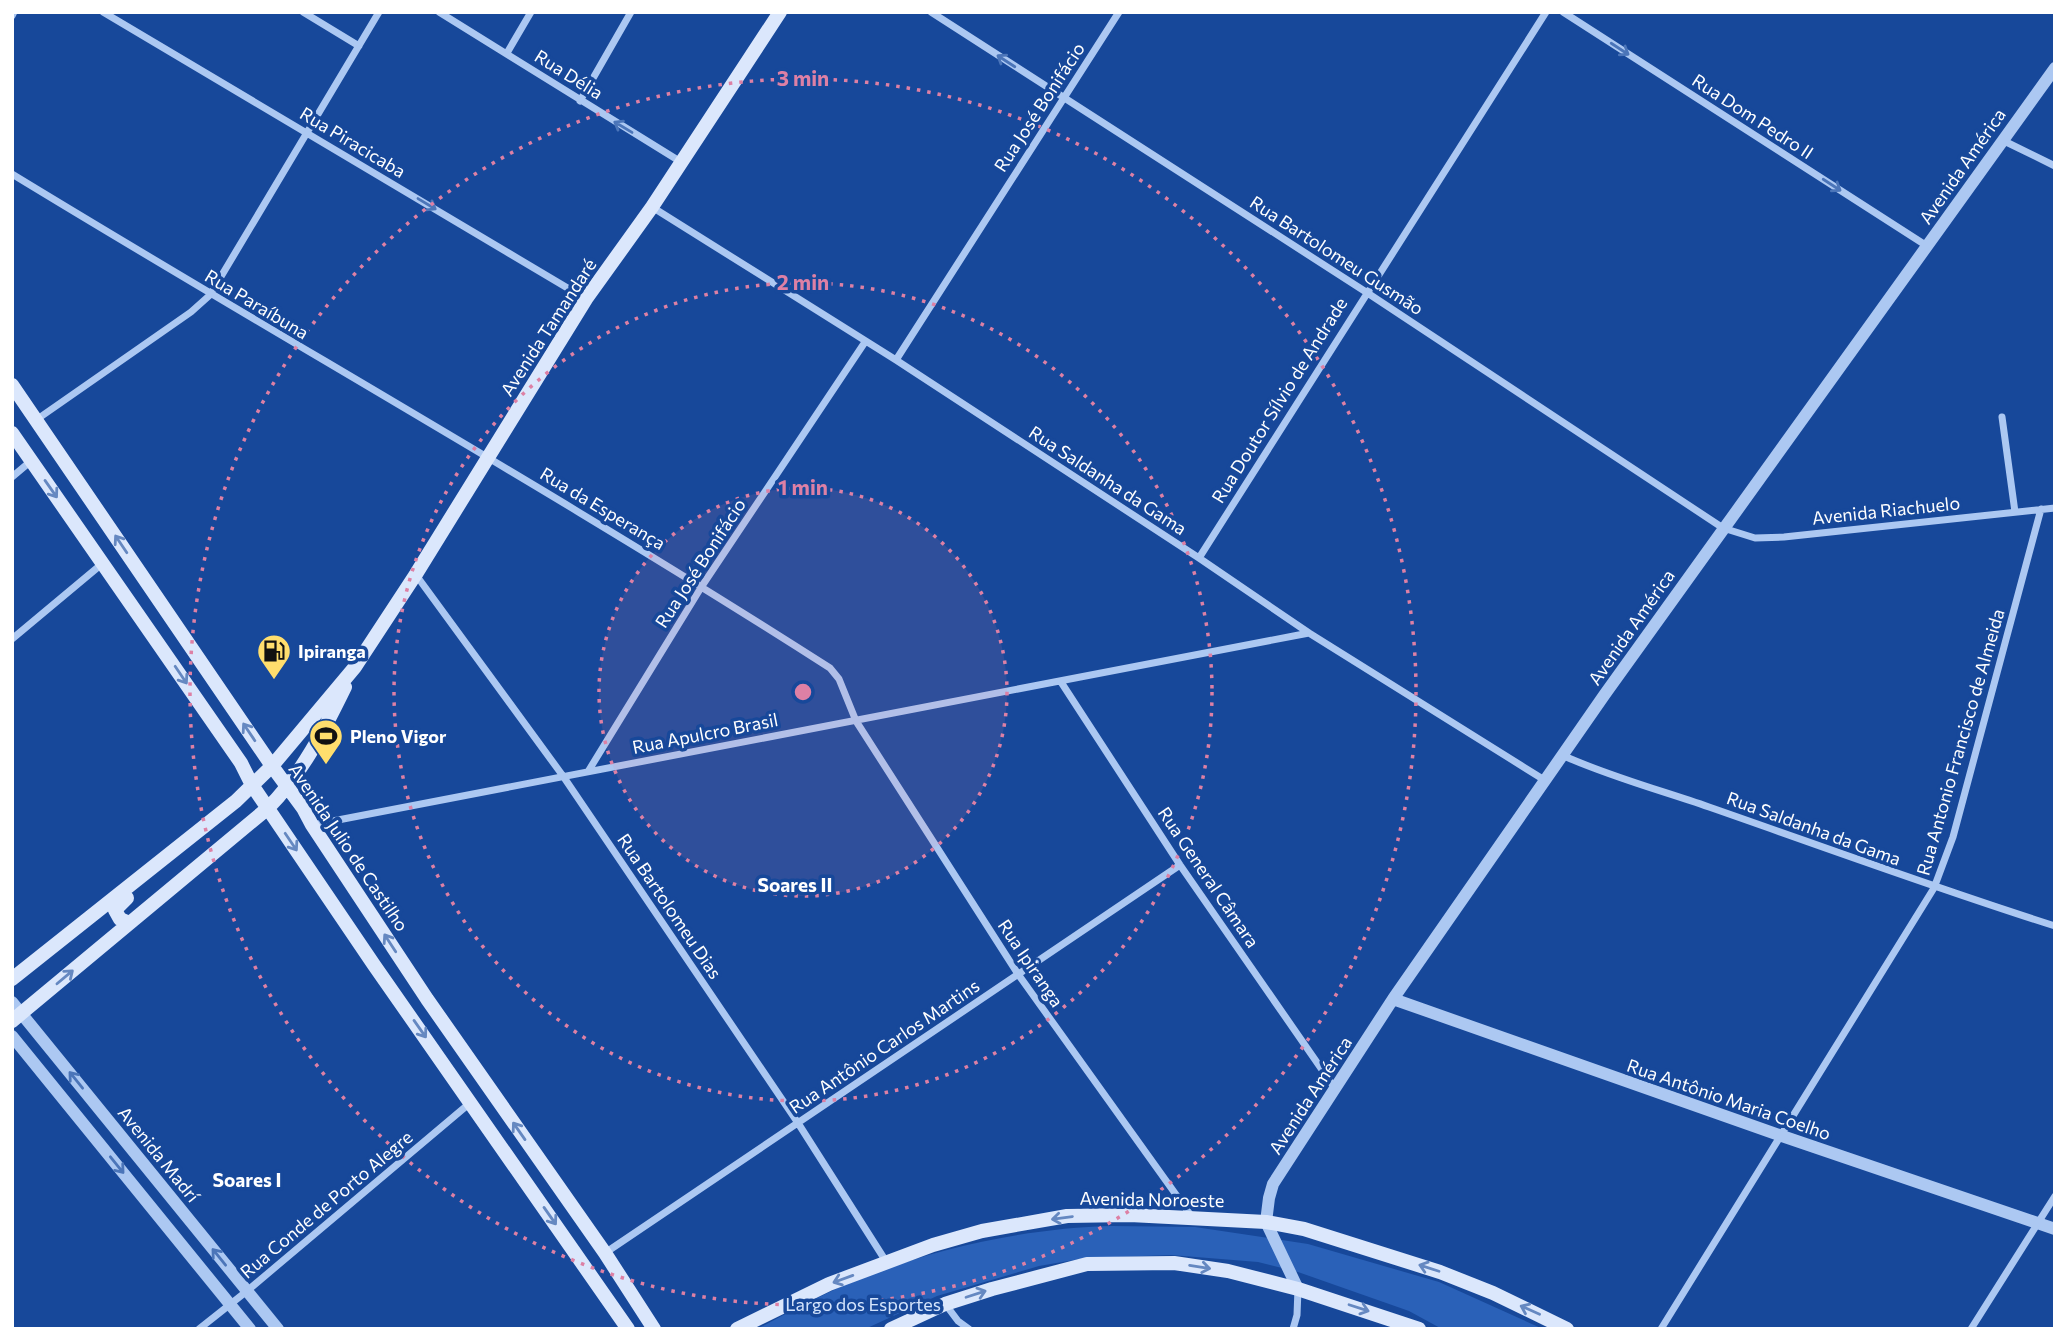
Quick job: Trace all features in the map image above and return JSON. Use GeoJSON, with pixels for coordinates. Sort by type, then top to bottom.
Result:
{"type":"FeatureCollection","features":[{"type":"Feature","properties":{"kind":"main road","name":"Avenida Tamandaré"},"geometry":{"type":"LineString","coordinates":[[223,811],[272,766],[355,667],[416,574],[586,299],[652,207],[780,12]]}},
{"type":"Feature","properties":{"kind":"main road","name":"Avenida Julio de Castilho"},"geometry":{"type":"LineString","coordinates":[[12,385],[303,808],[426,999],[605,1253],[654,1329]]}},
{"type":"Feature","properties":{"kind":"main road"},"geometry":{"type":"LineString","coordinates":[[12,433],[241,763],[252,785],[374,965],[628,1329]]}},
{"type":"Feature","properties":{"kind":"main road","name":"Avenida Tamandaré"},"geometry":{"type":"LineString","coordinates":[[16,1012],[129,923],[268,808],[288,788],[330,718],[355,667]]}},
{"type":"Feature","properties":{"kind":"main road"},"geometry":{"type":"LineString","coordinates":[[129,923],[116,915],[117,905],[212,832],[223,811]]}},
{"type":"Feature","properties":{"kind":"main road"},"geometry":{"type":"LineString","coordinates":[[12,979],[223,811]]}},
{"type":"Feature","properties":{"kind":"main road","name":"Avenida Noroeste"},"geometry":{"type":"LineString","coordinates":[[737,1329],[829,1284],[933,1245],[982,1231],[1067,1216],[1192,1217],[1266,1222],[1350,1242],[1440,1272],[1493,1293],[1567,1329]]}},
{"type":"Feature","properties":{"kind":"main road"},"geometry":{"type":"LineString","coordinates":[[891,1329],[945,1304],[1087,1264],[1174,1263],[1228,1271],[1298,1289],[1419,1329]]}},
{"type":"Feature","properties":{"kind":"street","name":"Rua Piracicaba"},"geometry":{"type":"LineString","coordinates":[[103,12],[586,299]]}},
{"type":"Feature","properties":{"kind":"street"},"geometry":{"type":"LineString","coordinates":[[303,12],[359,46]]}},
{"type":"Feature","properties":{"kind":"street"},"geometry":{"type":"LineString","coordinates":[[36,420],[191,312],[210,295],[379,12]]}},
{"type":"Feature","properties":{"kind":"street","name":"Rua Délia"},"geometry":{"type":"LineString","coordinates":[[439,12],[682,162]]}},
{"type":"Feature","properties":{"kind":"street"},"geometry":{"type":"LineString","coordinates":[[507,53],[531,12]]}},
{"type":"Feature","properties":{"kind":"street"},"geometry":{"type":"LineString","coordinates":[[580,101],[631,12]]}},
{"type":"Feature","properties":{"kind":"street","name":"Rua Bartolomeu Gusmão"},"geometry":{"type":"LineString","coordinates":[[931,12],[1366,292],[1723,528]]}},
{"type":"Feature","properties":{"kind":"street","name":"Rua José Bonifácio"},"geometry":{"type":"LineString","coordinates":[[896,360],[1119,12]]}},
{"type":"Feature","properties":{"kind":"street","name":"Rua Doutor Sílvio de Andrade"},"geometry":{"type":"LineString","coordinates":[[1199,558],[1546,12]]}},
{"type":"Feature","properties":{"kind":"street","name":"Rua Dom Pedro II"},"geometry":{"type":"LineString","coordinates":[[1563,12],[1927,246]]}},
{"type":"Feature","properties":{"kind":"street","name":"Avenida América"},"geometry":{"type":"LineString","coordinates":[[1266,1222],[1273,1184],[1393,999],[1723,528],[2055,68]]}},
{"type":"Feature","properties":{"kind":"street"},"geometry":{"type":"LineString","coordinates":[[2002,139],[2055,166]]}},
{"type":"Feature","properties":{"kind":"street","name":"Rua Paraíbuna"},"geometry":{"type":"LineString","coordinates":[[12,174],[210,295],[488,457]]}},
{"type":"Feature","properties":{"kind":"street","name":"Rua Saldanha da Gama"},"geometry":{"type":"LineString","coordinates":[[652,207],[896,360],[1310,633],[1546,781]]}},
{"type":"Feature","properties":{"kind":"street","name":"Rua José Bonifácio"},"geometry":{"type":"LineString","coordinates":[[589,770],[702,586],[865,342]]}},
{"type":"Feature","properties":{"kind":"street"},"geometry":{"type":"LineString","coordinates":[[2002,417],[2015,512]]}},
{"type":"Feature","properties":{"kind":"street","name":"Rua da Esperança"},"geometry":{"type":"LineString","coordinates":[[488,457],[702,586],[830,668],[839,679],[856,720]]}},
{"type":"Feature","properties":{"kind":"street"},"geometry":{"type":"LineString","coordinates":[[12,477],[32,461]]}},
{"type":"Feature","properties":{"kind":"street","name":"Avenida Riachuelo"},"geometry":{"type":"LineString","coordinates":[[1723,528],[1755,538],[1784,537],[2055,508]]}},
{"type":"Feature","properties":{"kind":"street","name":"Rua Antonio Francisco de Almeida"},"geometry":{"type":"LineString","coordinates":[[1661,1329],[1934,888],[1952,837],[2041,509]]}},
{"type":"Feature","properties":{"kind":"street"},"geometry":{"type":"LineString","coordinates":[[12,639],[104,563]]}},
{"type":"Feature","properties":{"kind":"street","name":"Rua Bartolomeu Dias"},"geometry":{"type":"LineString","coordinates":[[416,574],[563,776],[798,1123],[887,1263]]}},
{"type":"Feature","properties":{"kind":"street","name":"Rua Apulcro Brasil"},"geometry":{"type":"LineString","coordinates":[[312,825],[1310,633]]}},
{"type":"Feature","properties":{"kind":"street","name":"Rua General Câmara"},"geometry":{"type":"LineString","coordinates":[[1060,682],[1180,865],[1334,1087]]}},
{"type":"Feature","properties":{"kind":"street","name":"Rua Ipiranga"},"geometry":{"type":"LineString","coordinates":[[856,720],[1018,974],[1192,1217]]}},
{"type":"Feature","properties":{"kind":"street","name":"Rua Saldanha da Gama"},"geometry":{"type":"LineString","coordinates":[[1564,756],[1594,770],[1707,806],[1934,888],[2055,926]]}},
{"type":"Feature","properties":{"kind":"street","name":"Rua Antônio Carlos Martins"},"geometry":{"type":"LineString","coordinates":[[605,1253],[1180,865]]}},
{"type":"Feature","properties":{"kind":"street","name":"Rua Antônio Maria Coelho"},"geometry":{"type":"LineString","coordinates":[[1393,999],[2055,1229]]}},
{"type":"Feature","properties":{"kind":"street","name":"Avenida Madrí"},"geometry":{"type":"LineString","coordinates":[[16,1012],[278,1329]]}},
{"type":"Feature","properties":{"kind":"street"},"geometry":{"type":"LineString","coordinates":[[12,1036],[250,1329]]}},
{"type":"Feature","properties":{"kind":"street","name":"Rua Conde de Porto Alegre"},"geometry":{"type":"LineString","coordinates":[[199,1329],[471,1102]]}},
{"type":"Feature","properties":{"kind":"street"},"geometry":{"type":"LineString","coordinates":[[1971,1329],[2055,1196]]}},
{"type":"Feature","properties":{"kind":"street"},"geometry":{"type":"LineString","coordinates":[[1266,1222],[1298,1289],[1297,1315],[1293,1329]]}},
{"type":"Feature","properties":{"kind":"street"},"geometry":{"type":"LineString","coordinates":[[945,1304],[958,1321],[969,1329]]}},
{"type":"Feature","properties":{"kind":"green space","name":"Largo dos Esportes"},"geometry":{"type":"Polygon","coordinates":[[[1112,1226],[1195,1227],[1308,1244],[1439,1282],[1543,1329],[1442,1329],[1409,1311],[1298,1272],[1258,1262],[1171,1255],[1086,1258],[1039,1266],[937,1296],[865,1329],[757,1329],[838,1288],[937,1253],[1043,1231],[1112,1226]]]}},
{"type":"Feature","properties":{"kind":"place","name":"Ipiranga"},"geometry":{"type":"Point","coordinates":[274,681]}},
{"type":"Feature","properties":{"kind":"place","name":"Pleno Vigor"},"geometry":{"type":"Point","coordinates":[326,766]}},
{"type":"Feature","properties":{"kind":"district","name":"Soares II"},"geometry":{"type":"Point","coordinates":[795,884]}},
{"type":"Feature","properties":{"kind":"district","name":"Soares I"},"geometry":{"type":"Point","coordinates":[247,1179]}}]}
